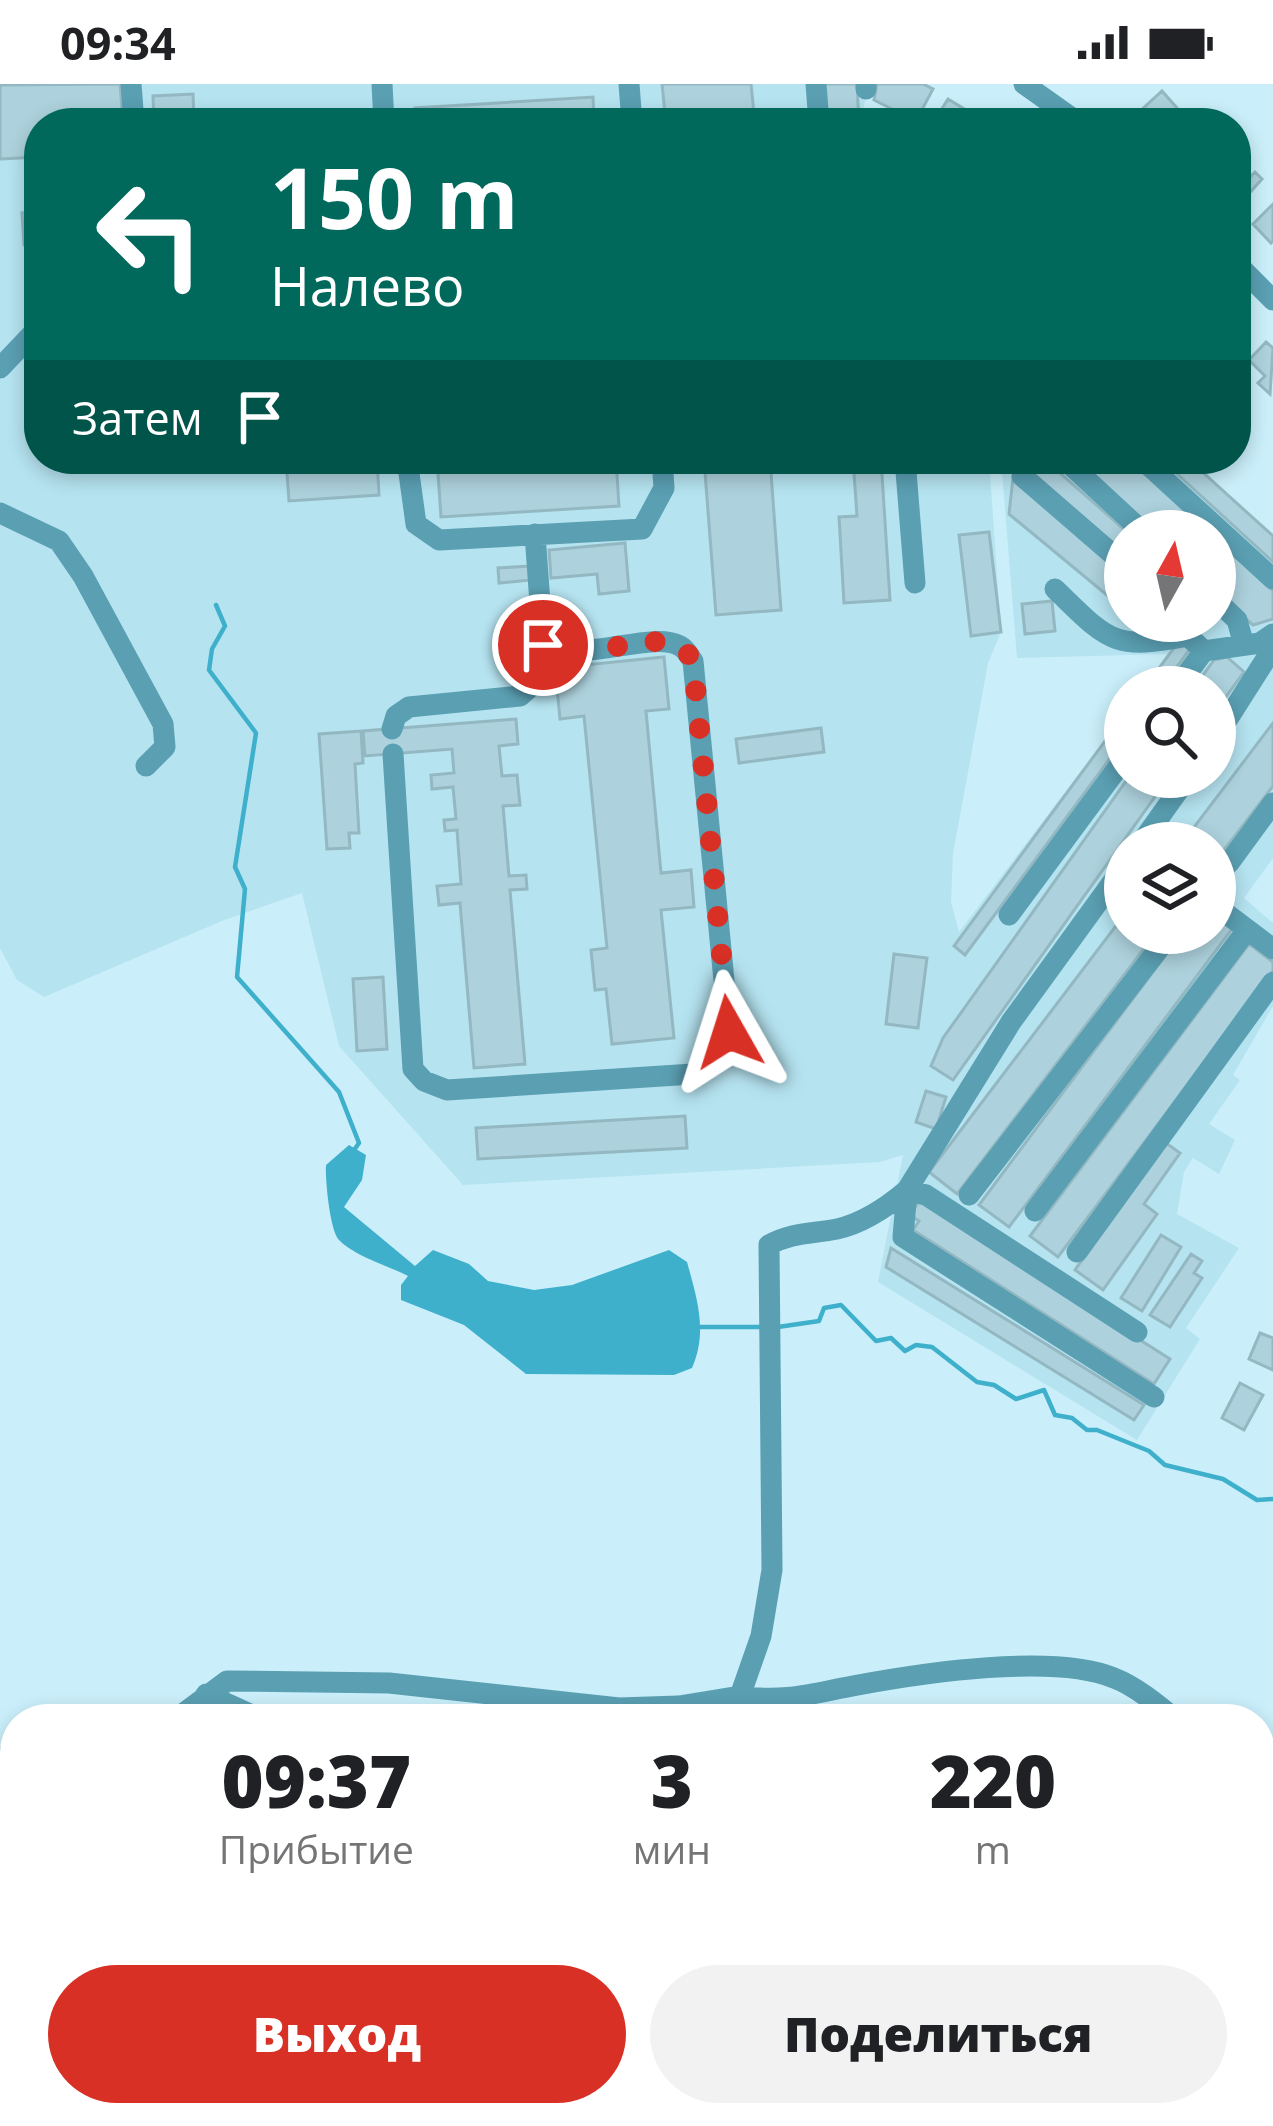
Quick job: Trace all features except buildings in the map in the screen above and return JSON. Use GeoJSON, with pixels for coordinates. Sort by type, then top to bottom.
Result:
{"type":"FeatureCollection","features":[{"type":"Feature","properties":{"kind":"street"},"geometry":{"type":"LineString","coordinates":[[1024,84],[1058,108]]}},
{"type":"Feature","properties":{"kind":"street"},"geometry":{"type":"LineString","coordinates":[[1251,277],[1273,300]]}},
{"type":"Feature","properties":{"kind":"street"},"geometry":{"type":"LineString","coordinates":[[0,368],[24,343]]}},
{"type":"Feature","properties":{"kind":"street"},"geometry":{"type":"LineString","coordinates":[[408,474],[416,524],[439,540],[642,529],[664,488],[663,474]]}},
{"type":"Feature","properties":{"kind":"street"},"geometry":{"type":"LineString","coordinates":[[906,474],[915,583]]}},
{"type":"Feature","properties":{"kind":"street"},"geometry":{"type":"LineString","coordinates":[[1080,474],[1119,510]]}},
{"type":"Feature","properties":{"kind":"street"},"geometry":{"type":"LineString","coordinates":[[1158,474],[1273,579]]}},
{"type":"Feature","properties":{"kind":"street"},"geometry":{"type":"LineString","coordinates":[[1022,476],[1104,547]]}},
{"type":"Feature","properties":{"kind":"street"},"geometry":{"type":"LineString","coordinates":[[0,513],[59,542],[83,576],[163,724],[165,747],[146,766]]}},
{"type":"Feature","properties":{"kind":"street"},"geometry":{"type":"LineString","coordinates":[[393,754],[413,1069],[424,1081],[447,1090],[693,1074],[715,1064],[729,1032],[693,661],[680,646],[663,643],[569,653],[543,645],[535,534]]}},
{"type":"Feature","properties":{"kind":"street"},"geometry":{"type":"LineString","coordinates":[[1055,589],[1104,633]]}},
{"type":"Feature","properties":{"kind":"street"},"geometry":{"type":"LineString","coordinates":[[1236,619],[1244,645]]}},
{"type":"Feature","properties":{"kind":"street"},"geometry":{"type":"LineString","coordinates":[[1227,642],[1260,644],[1273,634]]}},
{"type":"Feature","properties":{"kind":"street"},"geometry":{"type":"LineString","coordinates":[[1127,642],[1138,646],[1160,642]]}},
{"type":"Feature","properties":{"kind":"street"},"geometry":{"type":"LineString","coordinates":[[1236,706],[1273,648]]}},
{"type":"Feature","properties":{"kind":"street"},"geometry":{"type":"LineString","coordinates":[[392,729],[397,716],[409,707],[520,696],[569,653]]}},
{"type":"Feature","properties":{"kind":"street"},"geometry":{"type":"LineString","coordinates":[[1009,916],[1104,787]]}},
{"type":"Feature","properties":{"kind":"street"},"geometry":{"type":"LineString","coordinates":[[1236,853],[1273,803]]}},
{"type":"Feature","properties":{"kind":"street"},"geometry":{"type":"LineString","coordinates":[[740,1696],[761,1636],[772,1570],[769,1245],[787,1235],[840,1228],[884,1209],[908,1190],[1010,1022],[1104,894]]}},
{"type":"Feature","properties":{"kind":"street"},"geometry":{"type":"LineString","coordinates":[[1236,922],[1273,949]]}},
{"type":"Feature","properties":{"kind":"street"},"geometry":{"type":"LineString","coordinates":[[1035,1211],[1247,931]]}},
{"type":"Feature","properties":{"kind":"street"},"geometry":{"type":"LineString","coordinates":[[969,1196],[1155,954]]}},
{"type":"Feature","properties":{"kind":"street"},"geometry":{"type":"LineString","coordinates":[[1076,1252],[1273,982]]}},
{"type":"Feature","properties":{"kind":"street"},"geometry":{"type":"LineString","coordinates":[[908,1190],[926,1195],[1137,1332]]}},
{"type":"Feature","properties":{"kind":"street"},"geometry":{"type":"LineString","coordinates":[[908,1190],[903,1237],[1154,1397]]}},
{"type":"Feature","properties":{"kind":"street"},"geometry":{"type":"LineString","coordinates":[[692,1704],[740,1696],[779,1702],[861,1684],[1046,1665],[1083,1668],[1117,1678],[1153,1704]]}},
{"type":"Feature","properties":{"kind":"street"},"geometry":{"type":"LineString","coordinates":[[194,1704],[227,1681],[296,1680],[388,1683],[582,1704]]}},
{"type":"Feature","properties":{"kind":"street"},"geometry":{"type":"LineString","coordinates":[[206,1694],[226,1704]]}},
{"type":"Feature","properties":{"kind":"street"},"geometry":{"type":"LineString","coordinates":[[201,1704],[206,1694]]}},
{"type":"Feature","properties":{"kind":"shaded area"},"geometry":{"type":"Polygon","coordinates":[[[0,84],[869,84],[863,108],[24,108],[24,474],[990,474],[1001,632],[988,663],[953,854],[951,902],[959,932],[1104,741],[1104,798],[1236,798],[1236,666],[1160,666],[1168,654],[1017,658],[1002,474],[1206,474],[1273,535],[1273,858],[1244,898],[1273,923],[1273,1006],[1233,1075],[1240,1080],[1209,1124],[1235,1140],[1219,1174],[1193,1158],[1184,1172],[1177,1214],[1239,1248],[1186,1328],[1200,1339],[1137,1440],[878,1282],[903,1155],[880,1162],[463,1185],[339,1046],[302,893],[222,921],[44,997],[17,980],[0,948],[0,84]]]}},
{"type":"Feature","properties":{"kind":"shaded area"},"geometry":{"type":"Polygon","coordinates":[[[349,1145],[366,1155],[362,1180],[344,1207],[415,1266],[433,1250],[469,1264],[488,1281],[534,1290],[572,1285],[669,1250],[687,1262],[697,1302],[700,1328],[692,1368],[674,1375],[526,1374],[464,1325],[401,1300],[401,1285],[408,1276],[353,1251],[336,1235],[326,1165],[349,1145]]]}},
{"type":"Feature","properties":{"kind":"waterway"},"geometry":{"type":"LineString","coordinates":[[216,605],[225,626],[212,649],[209,670],[256,733],[235,867],[245,889],[237,977],[339,1092],[359,1143],[352,1153]]}},
{"type":"Feature","properties":{"kind":"waterway"},"geometry":{"type":"LineString","coordinates":[[778,1327],[819,1321],[824,1308],[841,1305],[876,1341],[891,1338],[905,1351],[916,1345],[932,1347],[977,1382],[994,1385],[1016,1399],[1044,1390],[1055,1415],[1149,1451],[1165,1465],[1223,1479],[1257,1500],[1273,1499]]}},
{"type":"Feature","properties":{"kind":"waterway"},"geometry":{"type":"LineString","coordinates":[[700,1327],[761,1327]]}},
{"type":"Feature","properties":{"kind":"route"},"geometry":{"type":"LineString","coordinates":[[543,645],[562,654],[663,643],[680,646],[693,661],[729,1032]]}}]}
